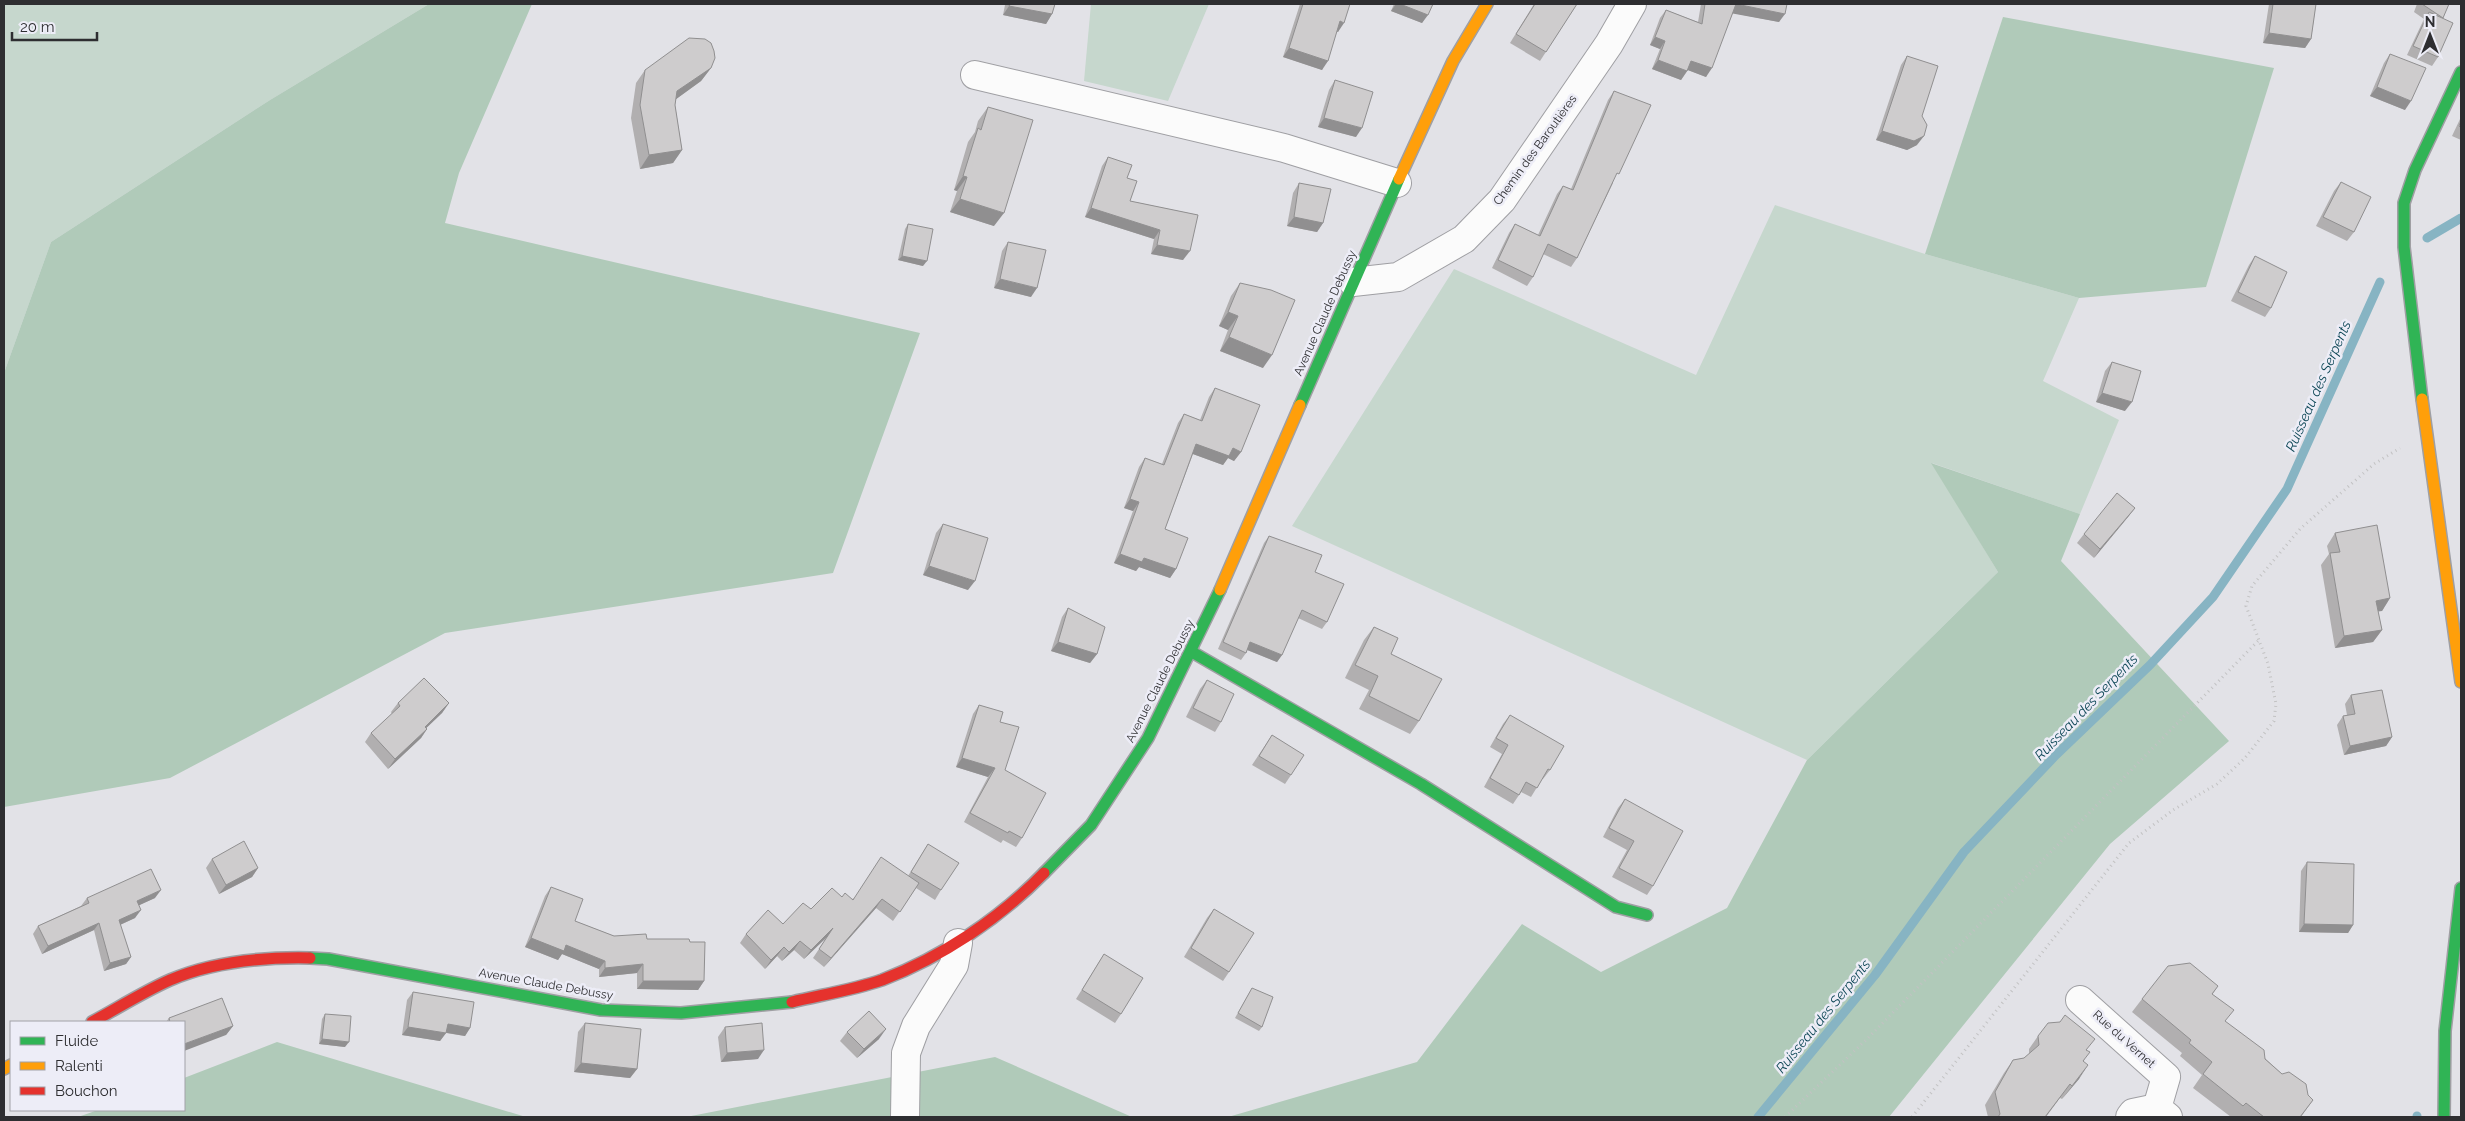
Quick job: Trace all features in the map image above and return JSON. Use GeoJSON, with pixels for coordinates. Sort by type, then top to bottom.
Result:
{"type":"FeatureCollection","features":[{"type":"Feature","properties":{"kind":"main road","name":"Avenue Claude Debussy"},"geometry":{"type":"LineString","coordinates":[[94,1021],[180,976],[233,961],[292,956],[328,959],[601,1010],[681,1013],[792,1002],[881,980],[958,943],[1022,896],[1091,826],[1148,738],[1192,652],[1397,182],[1453,61],[1487,4]]}},
{"type":"Feature","properties":{"kind":"main road"},"geometry":{"type":"LineString","coordinates":[[2461,72],[2415,170],[2404,203],[2404,247],[2461,682]]}},
{"type":"Feature","properties":{"kind":"main road"},"geometry":{"type":"LineString","coordinates":[[1192,652],[1421,784],[1616,907],[1647,915]]}},
{"type":"Feature","properties":{"kind":"main road"},"geometry":{"type":"LineString","coordinates":[[2444,1117],[2442,1081],[2447,1002],[2461,888]]}},
{"type":"Feature","properties":{"kind":"street","name":"Chemin des Baroutières"},"geometry":{"type":"LineString","coordinates":[[1353,282],[1398,277],[1464,240],[1502,200],[1610,44],[1632,4]]}},
{"type":"Feature","properties":{"kind":"street"},"geometry":{"type":"LineString","coordinates":[[975,75],[1284,148],[1397,182]]}},
{"type":"Feature","properties":{"kind":"street"},"geometry":{"type":"LineString","coordinates":[[905,1117],[906,1053],[916,1026],[954,964],[958,943]]}},
{"type":"Feature","properties":{"kind":"street","name":"Rue du Vernet"},"geometry":{"type":"LineString","coordinates":[[2080,1000],[2166,1077],[2162,1113],[2134,1114],[2130,1117]]}},
{"type":"Feature","properties":{"kind":"path"},"geometry":{"type":"LineString","coordinates":[[1912,1117],[2129,842],[2173,810],[2217,784],[2245,758],[2274,721],[2276,704],[2268,664],[2246,606],[2252,586],[2300,529],[2374,464],[2427,433]]}},
{"type":"Feature","properties":{"kind":"path"},"geometry":{"type":"LineString","coordinates":[[1785,1117],[1867,1039],[2259,640]]}},
{"type":"Feature","properties":{"kind":"green space"},"geometry":{"type":"Polygon","coordinates":[[[4,4],[429,4],[270,100],[51,242],[4,373],[4,4]]]}},
{"type":"Feature","properties":{"kind":"green space"},"geometry":{"type":"Polygon","coordinates":[[[429,4],[532,4],[459,173],[445,223],[920,333],[833,573],[445,633],[170,778],[4,807],[4,373],[51,242],[270,100],[429,4]]]}},
{"type":"Feature","properties":{"kind":"green space"},"geometry":{"type":"Polygon","coordinates":[[[1091,4],[1209,4],[1168,101],[1084,81],[1091,4]]]}},
{"type":"Feature","properties":{"kind":"green space"},"geometry":{"type":"Polygon","coordinates":[[[2003,17],[2274,68],[2206,287],[2079,298],[1925,254],[2003,17]]]}},
{"type":"Feature","properties":{"kind":"green space"},"geometry":{"type":"Polygon","coordinates":[[[1775,205],[1925,254],[2079,298],[2043,381],[2119,420],[2080,514],[1932,463],[1998,572],[1807,760],[1292,526],[1454,269],[1696,375],[1775,205]]]}},
{"type":"Feature","properties":{"kind":"green space"},"geometry":{"type":"Polygon","coordinates":[[[1931,463],[2080,514],[2061,561],[2229,741],[2110,844],[1889,1117],[1228,1117],[1417,1062],[1522,924],[1601,972],[1727,908],[1807,760],[1998,572],[1931,463]]]}},
{"type":"Feature","properties":{"kind":"green space"},"geometry":{"type":"Polygon","coordinates":[[[277,1042],[526,1117],[78,1117],[95,1111],[185,1111],[185,1078],[277,1042]]]}},
{"type":"Feature","properties":{"kind":"green space"},"geometry":{"type":"Polygon","coordinates":[[[995,1057],[1132,1117],[686,1117],[995,1057]]]}},
{"type":"Feature","properties":{"kind":"building"},"geometry":{"type":"Polygon","coordinates":[[[1010,4],[1055,4],[1052,14],[1009,6],[1010,4]]]}},
{"type":"Feature","properties":{"kind":"building"},"geometry":{"type":"Polygon","coordinates":[[[1303,4],[1350,4],[1344,23],[1340,21],[1328,61],[1289,48],[1303,4]]]}},
{"type":"Feature","properties":{"kind":"building"},"geometry":{"type":"Polygon","coordinates":[[[1400,4],[1433,4],[1428,15],[1400,4]]]}},
{"type":"Feature","properties":{"kind":"building"},"geometry":{"type":"Polygon","coordinates":[[[1535,4],[1577,4],[1546,52],[1516,34],[1535,4]]]}},
{"type":"Feature","properties":{"kind":"building"},"geometry":{"type":"Polygon","coordinates":[[[1705,4],[1736,4],[1712,68],[1691,61],[1687,71],[1658,60],[1665,41],[1655,37],[1666,10],[1702,24],[1705,4]]]}},
{"type":"Feature","properties":{"kind":"building"},"geometry":{"type":"Polygon","coordinates":[[[1736,4],[1787,4],[1785,14],[1736,4]]]}},
{"type":"Feature","properties":{"kind":"building"},"geometry":{"type":"Polygon","coordinates":[[[2273,4],[2316,4],[2311,39],[2269,33],[2273,4]]]}},
{"type":"Feature","properties":{"kind":"building"},"geometry":{"type":"Polygon","coordinates":[[[2422,4],[2449,4],[2443,18],[2422,4]]]}},
{"type":"Feature","properties":{"kind":"building"},"geometry":{"type":"Polygon","coordinates":[[[2429,12],[2453,23],[2438,57],[2413,46],[2429,12]]]}},
{"type":"Feature","properties":{"kind":"building"},"geometry":{"type":"Polygon","coordinates":[[[689,38],[705,39],[711,43],[715,58],[711,68],[677,91],[675,105],[682,150],[649,155],[640,105],[645,70],[689,38]]]}},
{"type":"Feature","properties":{"kind":"building"},"geometry":{"type":"Polygon","coordinates":[[[2390,54],[2426,68],[2411,101],[2377,87],[2390,54]]]}},
{"type":"Feature","properties":{"kind":"building"},"geometry":{"type":"Polygon","coordinates":[[[1907,56],[1938,66],[1922,116],[1927,125],[1924,136],[1914,141],[1882,131],[1907,56]]]}},
{"type":"Feature","properties":{"kind":"building"},"geometry":{"type":"Polygon","coordinates":[[[1335,80],[1373,92],[1362,128],[1324,118],[1335,80]]]}},
{"type":"Feature","properties":{"kind":"building"},"geometry":{"type":"Polygon","coordinates":[[[1614,91],[1651,105],[1577,258],[1548,244],[1533,277],[1498,260],[1515,224],[1540,236],[1563,186],[1573,190],[1614,91]]]}},
{"type":"Feature","properties":{"kind":"building"},"geometry":{"type":"Polygon","coordinates":[[[988,107],[1033,120],[1004,213],[960,199],[967,177],[963,176],[978,128],[981,130],[988,107]]]}},
{"type":"Feature","properties":{"kind":"building"},"geometry":{"type":"Polygon","coordinates":[[[1108,157],[1132,165],[1127,178],[1137,181],[1130,201],[1198,215],[1190,251],[1157,245],[1160,230],[1091,208],[1108,157]]]}},
{"type":"Feature","properties":{"kind":"building"},"geometry":{"type":"Polygon","coordinates":[[[2341,182],[2371,197],[2354,232],[2323,217],[2341,182]]]}},
{"type":"Feature","properties":{"kind":"building"},"geometry":{"type":"Polygon","coordinates":[[[1299,183],[1331,189],[1323,223],[1294,217],[1299,183]]]}},
{"type":"Feature","properties":{"kind":"building"},"geometry":{"type":"Polygon","coordinates":[[[908,224],[933,229],[927,261],[902,256],[908,224]]]}},
{"type":"Feature","properties":{"kind":"building"},"geometry":{"type":"Polygon","coordinates":[[[1008,242],[1046,250],[1037,288],[1000,279],[1008,242]]]}},
{"type":"Feature","properties":{"kind":"building"},"geometry":{"type":"Polygon","coordinates":[[[2255,256],[2287,272],[2271,308],[2238,292],[2255,256]]]}},
{"type":"Feature","properties":{"kind":"building"},"geometry":{"type":"Polygon","coordinates":[[[1240,283],[1271,290],[1295,300],[1272,355],[1229,337],[1238,316],[1228,312],[1240,283]]]}},
{"type":"Feature","properties":{"kind":"building"},"geometry":{"type":"Polygon","coordinates":[[[2112,362],[2141,371],[2132,402],[2102,393],[2112,362]]]}},
{"type":"Feature","properties":{"kind":"building"},"geometry":{"type":"Polygon","coordinates":[[[1215,388],[1260,405],[1241,452],[1233,448],[1229,456],[1196,444],[1165,529],[1188,538],[1176,569],[1144,558],[1142,562],[1120,554],[1139,502],[1130,499],[1145,458],[1164,465],[1184,414],[1202,421],[1215,388]]]}},
{"type":"Feature","properties":{"kind":"building"},"geometry":{"type":"Polygon","coordinates":[[[2117,493],[2135,508],[2100,549],[2084,534],[2117,493]]]}},
{"type":"Feature","properties":{"kind":"building"},"geometry":{"type":"Polygon","coordinates":[[[943,524],[988,538],[975,581],[929,566],[943,524]]]}},
{"type":"Feature","properties":{"kind":"building"},"geometry":{"type":"Polygon","coordinates":[[[2377,525],[2390,598],[2376,601],[2382,630],[2344,636],[2330,553],[2340,552],[2335,533],[2377,525]]]}},
{"type":"Feature","properties":{"kind":"building"},"geometry":{"type":"Polygon","coordinates":[[[1269,536],[1322,555],[1315,572],[1344,584],[1327,622],[1302,610],[1282,655],[1250,642],[1246,653],[1223,642],[1269,536]]]}},
{"type":"Feature","properties":{"kind":"building"},"geometry":{"type":"Polygon","coordinates":[[[1068,608],[1105,627],[1097,654],[1058,642],[1068,608]]]}},
{"type":"Feature","properties":{"kind":"building"},"geometry":{"type":"Polygon","coordinates":[[[1374,627],[1398,638],[1391,654],[1442,679],[1419,721],[1369,696],[1378,676],[1355,665],[1374,627]]]}},
{"type":"Feature","properties":{"kind":"building"},"geometry":{"type":"Polygon","coordinates":[[[424,678],[449,703],[425,727],[427,729],[395,759],[371,733],[400,706],[398,703],[424,678]]]}},
{"type":"Feature","properties":{"kind":"building"},"geometry":{"type":"Polygon","coordinates":[[[1207,680],[1234,694],[1221,722],[1193,708],[1207,680]]]}},
{"type":"Feature","properties":{"kind":"building"},"geometry":{"type":"Polygon","coordinates":[[[2382,690],[2392,737],[2350,746],[2343,716],[2355,714],[2351,695],[2382,690]]]}},
{"type":"Feature","properties":{"kind":"building"},"geometry":{"type":"Polygon","coordinates":[[[979,705],[1003,712],[1000,722],[1019,727],[1005,770],[1046,793],[1022,838],[1009,831],[1008,833],[970,813],[995,768],[962,758],[979,705]]]}},
{"type":"Feature","properties":{"kind":"building"},"geometry":{"type":"Polygon","coordinates":[[[1510,715],[1564,746],[1537,788],[1526,782],[1519,795],[1490,778],[1508,745],[1496,738],[1510,715]]]}},
{"type":"Feature","properties":{"kind":"building"},"geometry":{"type":"Polygon","coordinates":[[[1272,735],[1304,755],[1291,775],[1259,756],[1272,735]]]}},
{"type":"Feature","properties":{"kind":"building"},"geometry":{"type":"Polygon","coordinates":[[[1625,799],[1683,831],[1653,886],[1619,868],[1634,841],[1609,828],[1625,799]]]}},
{"type":"Feature","properties":{"kind":"building"},"geometry":{"type":"Polygon","coordinates":[[[244,841],[258,868],[226,885],[212,859],[244,841]]]}},
{"type":"Feature","properties":{"kind":"building"},"geometry":{"type":"Polygon","coordinates":[[[928,844],[959,863],[941,890],[911,872],[928,844]]]}},
{"type":"Feature","properties":{"kind":"building"},"geometry":{"type":"Polygon","coordinates":[[[881,857],[919,883],[900,912],[882,899],[831,958],[819,949],[833,928],[811,950],[800,941],[789,952],[784,947],[771,960],[746,934],[768,910],[783,924],[803,903],[811,909],[832,888],[842,897],[845,893],[853,900],[881,857]]]}},
{"type":"Feature","properties":{"kind":"building"},"geometry":{"type":"Polygon","coordinates":[[[2307,862],[2354,864],[2353,925],[2304,924],[2307,862]]]}},
{"type":"Feature","properties":{"kind":"building"},"geometry":{"type":"Polygon","coordinates":[[[151,869],[161,890],[137,901],[141,910],[119,920],[131,957],[110,963],[99,923],[48,946],[38,926],[89,903],[87,898],[151,869]]]}},
{"type":"Feature","properties":{"kind":"building"},"geometry":{"type":"Polygon","coordinates":[[[551,887],[583,899],[575,921],[614,936],[646,934],[647,939],[689,939],[690,942],[705,942],[704,981],[643,981],[643,964],[605,968],[605,961],[566,945],[564,951],[531,938],[551,887]]]}},
{"type":"Feature","properties":{"kind":"building"},"geometry":{"type":"Polygon","coordinates":[[[1214,909],[1254,933],[1229,972],[1191,948],[1214,909]]]}},
{"type":"Feature","properties":{"kind":"building"},"geometry":{"type":"Polygon","coordinates":[[[1104,954],[1143,978],[1121,1014],[1082,990],[1104,954]]]}},
{"type":"Feature","properties":{"kind":"building"},"geometry":{"type":"Polygon","coordinates":[[[2190,963],[2218,986],[2212,994],[2234,1010],[2225,1021],[2264,1050],[2265,1059],[2282,1074],[2289,1072],[2306,1084],[2308,1095],[2313,1100],[2300,1117],[2264,1117],[2246,1103],[2243,1106],[2203,1074],[2212,1062],[2189,1043],[2191,1040],[2142,999],[2168,966],[2190,963]]]}},
{"type":"Feature","properties":{"kind":"building"},"geometry":{"type":"Polygon","coordinates":[[[1252,988],[1273,997],[1262,1027],[1238,1013],[1252,988]]]}},
{"type":"Feature","properties":{"kind":"building"},"geometry":{"type":"Polygon","coordinates":[[[413,992],[474,1002],[470,1028],[448,1024],[446,1033],[408,1027],[413,992]]]}},
{"type":"Feature","properties":{"kind":"building"},"geometry":{"type":"Polygon","coordinates":[[[222,998],[233,1026],[185,1044],[185,1021],[170,1021],[169,1018],[222,998]]]}},
{"type":"Feature","properties":{"kind":"building"},"geometry":{"type":"Polygon","coordinates":[[[869,1011],[886,1029],[864,1049],[847,1032],[869,1011]]]}},
{"type":"Feature","properties":{"kind":"building"},"geometry":{"type":"Polygon","coordinates":[[[325,1014],[351,1016],[349,1042],[322,1039],[325,1014]]]}},
{"type":"Feature","properties":{"kind":"building"},"geometry":{"type":"Polygon","coordinates":[[[2065,1015],[2095,1039],[2086,1050],[2090,1052],[2083,1061],[2088,1065],[2072,1086],[2070,1084],[2045,1117],[1998,1117],[2000,1114],[1995,1092],[2013,1060],[2024,1058],[2039,1045],[2038,1036],[2048,1023],[2060,1022],[2065,1015]]]}},
{"type":"Feature","properties":{"kind":"building"},"geometry":{"type":"Polygon","coordinates":[[[585,1023],[641,1029],[637,1069],[581,1063],[585,1023]]]}},
{"type":"Feature","properties":{"kind":"building"},"geometry":{"type":"Polygon","coordinates":[[[762,1023],[764,1050],[727,1053],[725,1027],[762,1023]]]}},
{"type":"Feature","properties":{"kind":"waterway","name":"Ruisseau des Serpents"},"geometry":{"type":"LineString","coordinates":[[2427,238],[2461,218]]}},
{"type":"Feature","properties":{"kind":"waterway","name":"Ruisseau des Serpents"},"geometry":{"type":"LineString","coordinates":[[1758,1117],[1875,975],[1964,852],[2056,755],[2150,665],[2213,597],[2287,489],[2380,282]]}},
{"type":"Feature","properties":{"kind":"traffic: fast"},"geometry":{"type":"LineString","coordinates":[[2422,399],[2404,247],[2404,203],[2415,170],[2461,72]]}},
{"type":"Feature","properties":{"kind":"traffic: fast"},"geometry":{"type":"LineString","coordinates":[[1300,405],[1399,179]]}},
{"type":"Feature","properties":{"kind":"traffic: fast"},"geometry":{"type":"LineString","coordinates":[[1044,873],[1091,825],[1148,738],[1220,590]]}},
{"type":"Feature","properties":{"kind":"traffic: fast"},"geometry":{"type":"LineString","coordinates":[[1192,652],[1421,784],[1616,907],[1647,915]]}},
{"type":"Feature","properties":{"kind":"traffic: fast"},"geometry":{"type":"LineString","coordinates":[[2444,1117],[2445,1031],[2461,888]]}},
{"type":"Feature","properties":{"kind":"traffic: fast"},"geometry":{"type":"LineString","coordinates":[[310,958],[328,959],[601,1010],[681,1013],[792,1002]]}},
{"type":"Feature","properties":{"kind":"traffic: slow"},"geometry":{"type":"LineString","coordinates":[[1399,179],[1453,61],[1487,4]]}},
{"type":"Feature","properties":{"kind":"traffic: slow"},"geometry":{"type":"LineString","coordinates":[[2422,399],[2461,682]]}},
{"type":"Feature","properties":{"kind":"traffic: slow"},"geometry":{"type":"LineString","coordinates":[[1220,590],[1300,405]]}},
{"type":"Feature","properties":{"kind":"traffic: slow"},"geometry":{"type":"LineString","coordinates":[[4,1069],[10,1066]]}},
{"type":"Feature","properties":{"kind":"traffic: jam"},"geometry":{"type":"LineString","coordinates":[[792,1002],[871,984],[926,960],[989,921],[1027,890],[1044,873]]}},
{"type":"Feature","properties":{"kind":"traffic: jam"},"geometry":{"type":"LineString","coordinates":[[94,1021],[170,980],[204,968],[239,961],[274,958],[310,958]]}}]}
